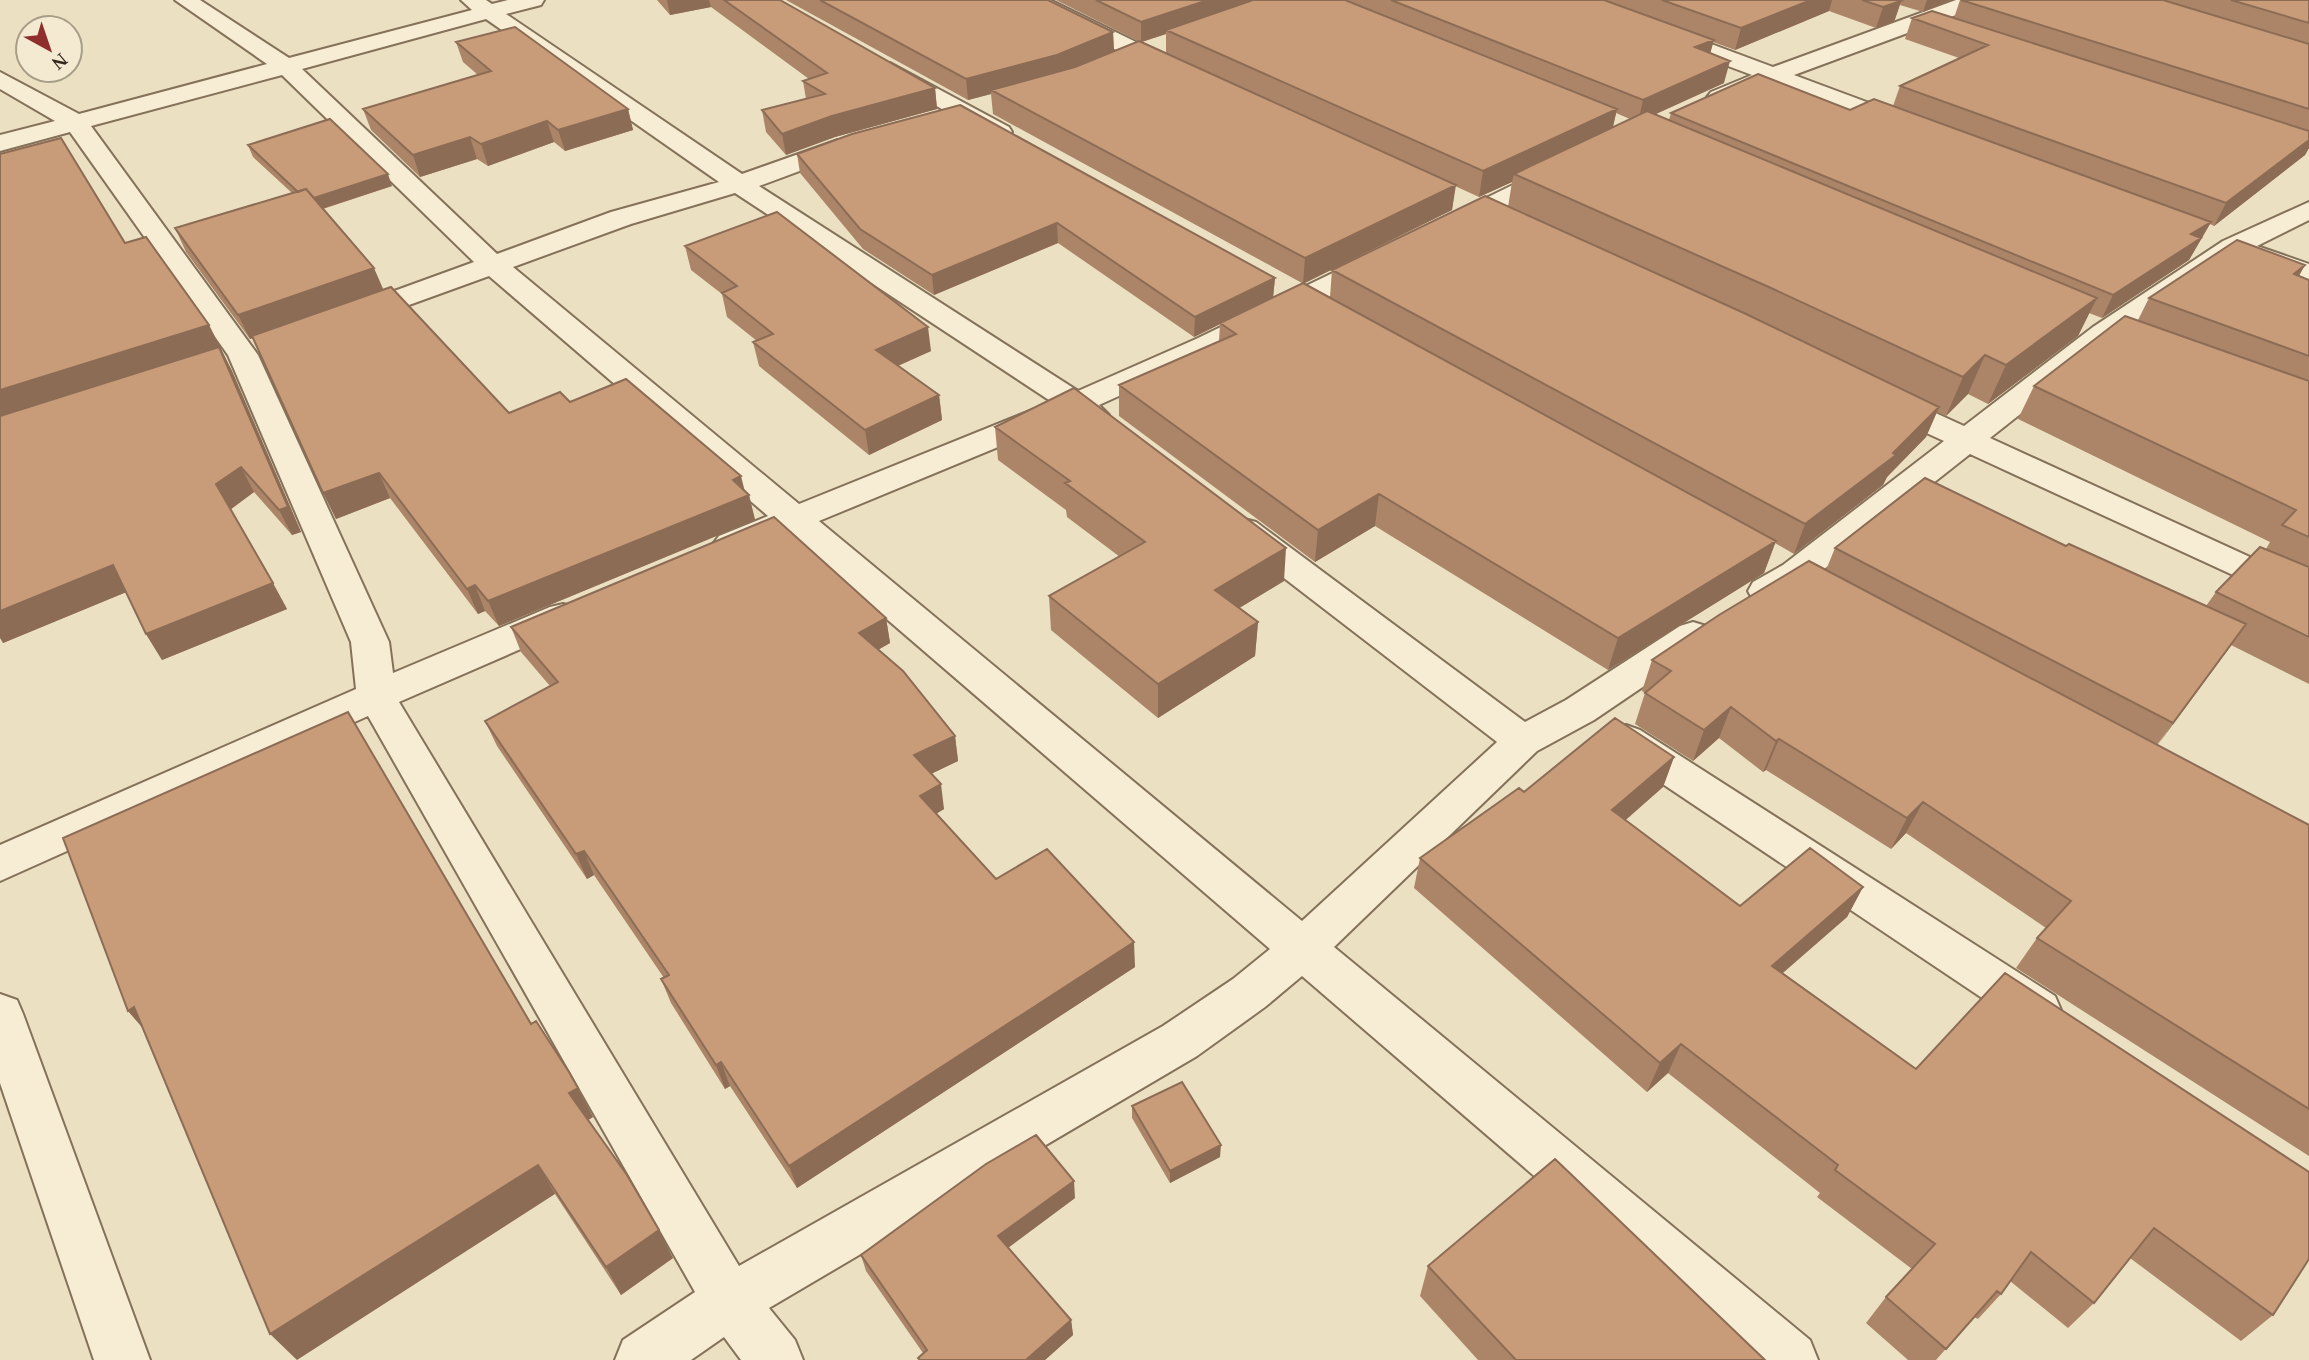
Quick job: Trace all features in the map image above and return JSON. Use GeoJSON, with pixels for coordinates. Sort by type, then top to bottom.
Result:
{"type":"FeatureCollection","features":[{"type":"Feature","properties":{"kind":"street"},"geometry":{"type":"LineString","coordinates":[[186,0],[287,67],[493,265],[1790,1360]]}},
{"type":"Feature","properties":{"kind":"street"},"geometry":{"type":"LineString","coordinates":[[0,143],[287,67],[482,6],[533,0]]}},
{"type":"Feature","properties":{"kind":"street"},"geometry":{"type":"LineString","coordinates":[[1033,0],[1189,77]]}},
{"type":"Feature","properties":{"kind":"street"},"geometry":{"type":"LineString","coordinates":[[1573,0],[1925,132]]}},
{"type":"Feature","properties":{"kind":"street"},"geometry":{"type":"LineString","coordinates":[[1699,107],[1771,74],[1925,22],[1975,0]]}},
{"type":"Feature","properties":{"kind":"street"},"geometry":{"type":"LineString","coordinates":[[482,6],[739,184],[1077,403],[1120,436]]}},
{"type":"Feature","properties":{"kind":"street"},"geometry":{"type":"LineString","coordinates":[[1890,11],[1951,30]]}},
{"type":"Feature","properties":{"kind":"street"},"geometry":{"type":"LineString","coordinates":[[1103,68],[1178,40]]}},
{"type":"Feature","properties":{"kind":"street"},"geometry":{"type":"LineString","coordinates":[[858,52],[1024,145]]}},
{"type":"Feature","properties":{"kind":"street"},"geometry":{"type":"LineString","coordinates":[[0,79],[76,123],[242,355],[370,642],[376,696],[730,1301],[775,1360]]}},
{"type":"Feature","properties":{"kind":"street"},"geometry":{"type":"LineString","coordinates":[[924,123],[1002,101]]}},
{"type":"Feature","properties":{"kind":"street"},"geometry":{"type":"LineString","coordinates":[[330,323],[621,218],[739,184],[871,138]]}},
{"type":"Feature","properties":{"kind":"street"},"geometry":{"type":"LineString","coordinates":[[704,556],[1077,403],[1207,345],[1414,244],[1467,207],[1577,162]]}},
{"type":"Feature","properties":{"kind":"street"},"geometry":{"type":"LineString","coordinates":[[1467,207],[1517,229]]}},
{"type":"Feature","properties":{"kind":"street"},"geometry":{"type":"LineString","coordinates":[[643,1360],[730,1301],[1180,1041],[1249,993],[1302,949],[1523,741],[1580,710],[1694,634],[1796,573],[2220,242],[2309,210]]}},
{"type":"Feature","properties":{"kind":"street"},"geometry":{"type":"LineString","coordinates":[[2220,242],[2309,273]]}},
{"type":"Feature","properties":{"kind":"street"},"geometry":{"type":"LineString","coordinates":[[1264,279],[1336,319]]}},
{"type":"Feature","properties":{"kind":"street"},"geometry":{"type":"LineString","coordinates":[[1855,387],[1963,440],[2309,598]]}},
{"type":"Feature","properties":{"kind":"street"},"geometry":{"type":"LineString","coordinates":[[1218,510],[1523,741]]}},
{"type":"Feature","properties":{"kind":"street"},"geometry":{"type":"LineString","coordinates":[[0,864],[376,696],[590,604]]}},
{"type":"Feature","properties":{"kind":"street"},"geometry":{"type":"LineString","coordinates":[[1580,710],[2078,1036]]}},
{"type":"Feature","properties":{"kind":"street"},"geometry":{"type":"LineString","coordinates":[[0,1014],[122,1360]]}},
{"type":"Feature","properties":{"kind":"building"},"geometry":{"type":"Polygon","coordinates":[[[724,0],[780,0],[935,88],[832,116],[782,134],[762,110],[825,94],[803,81],[827,73],[724,0]]]}},
{"type":"Feature","properties":{"kind":"building"},"geometry":{"type":"Polygon","coordinates":[[[820,0],[1048,0],[1113,32],[1057,55],[966,79],[820,0]]]}},
{"type":"Feature","properties":{"kind":"building"},"geometry":{"type":"Polygon","coordinates":[[[1096,0],[1208,0],[1141,22],[1096,0]]]}},
{"type":"Feature","properties":{"kind":"building"},"geometry":{"type":"Polygon","coordinates":[[[1253,0],[1345,0],[1617,109],[1483,171],[1166,30],[1253,0]]]}},
{"type":"Feature","properties":{"kind":"building"},"geometry":{"type":"Polygon","coordinates":[[[1391,0],[1604,0],[1714,40],[1695,47],[1730,61],[1643,100],[1391,0]]]}},
{"type":"Feature","properties":{"kind":"building"},"geometry":{"type":"Polygon","coordinates":[[[1662,0],[1811,0],[1741,28],[1662,0]]]}},
{"type":"Feature","properties":{"kind":"building"},"geometry":{"type":"Polygon","coordinates":[[[1862,0],[1897,0],[1901,1],[1883,7],[1862,0]]]}},
{"type":"Feature","properties":{"kind":"building"},"geometry":{"type":"Polygon","coordinates":[[[1961,0],[2163,0],[2309,44],[2309,109],[1961,0]]]}},
{"type":"Feature","properties":{"kind":"building"},"geometry":{"type":"Polygon","coordinates":[[[2231,0],[2309,0],[2309,23],[2231,0]]]}},
{"type":"Feature","properties":{"kind":"building"},"geometry":{"type":"Polygon","coordinates":[[[1932,11],[2309,131],[2309,140],[2226,203],[1900,86],[1988,45],[1912,18],[1932,11]]]}},
{"type":"Feature","properties":{"kind":"building"},"geometry":{"type":"Polygon","coordinates":[[[515,27],[628,109],[558,130],[547,121],[481,144],[470,137],[413,155],[363,109],[491,71],[456,42],[515,27]]]}},
{"type":"Feature","properties":{"kind":"building"},"geometry":{"type":"Polygon","coordinates":[[[1139,41],[1456,185],[1305,258],[991,90],[1075,67],[1139,41]]]}},
{"type":"Feature","properties":{"kind":"building"},"geometry":{"type":"Polygon","coordinates":[[[1758,74],[1850,110],[1874,99],[2211,222],[2191,234],[2201,238],[2113,295],[1671,113],[1758,74]]]}},
{"type":"Feature","properties":{"kind":"building"},"geometry":{"type":"Polygon","coordinates":[[[960,105],[1275,278],[1195,317],[1057,223],[932,275],[860,229],[797,154],[852,134],[960,105]]]}},
{"type":"Feature","properties":{"kind":"building"},"geometry":{"type":"Polygon","coordinates":[[[1647,111],[2097,298],[2006,365],[1985,355],[1963,377],[1514,174],[1647,111]]]}},
{"type":"Feature","properties":{"kind":"building"},"geometry":{"type":"Polygon","coordinates":[[[330,119],[388,174],[314,198],[306,189],[298,192],[248,145],[330,119]]]}},
{"type":"Feature","properties":{"kind":"building"},"geometry":{"type":"Polygon","coordinates":[[[61,138],[125,243],[146,237],[209,325],[0,390],[0,154],[61,138]]]}},
{"type":"Feature","properties":{"kind":"building"},"geometry":{"type":"Polygon","coordinates":[[[306,189],[374,268],[238,315],[175,228],[306,189]]]}},
{"type":"Feature","properties":{"kind":"building"},"geometry":{"type":"Polygon","coordinates":[[[1485,196],[1744,313],[1939,407],[1893,453],[1896,455],[1805,524],[1332,270],[1485,196]]]}},
{"type":"Feature","properties":{"kind":"building"},"geometry":{"type":"Polygon","coordinates":[[[777,212],[928,327],[876,350],[939,395],[865,430],[753,342],[773,334],[722,293],[737,286],[685,246],[777,212]]]}},
{"type":"Feature","properties":{"kind":"building"},"geometry":{"type":"Polygon","coordinates":[[[2237,240],[2305,265],[2294,274],[2309,280],[2309,356],[2149,298],[2237,240]]]}},
{"type":"Feature","properties":{"kind":"building"},"geometry":{"type":"Polygon","coordinates":[[[1303,283],[1776,541],[1618,638],[1379,494],[1318,530],[1119,385],[1236,334],[1220,323],[1303,283]]]}},
{"type":"Feature","properties":{"kind":"building"},"geometry":{"type":"Polygon","coordinates":[[[391,287],[509,413],[560,392],[570,402],[626,379],[741,476],[733,480],[749,495],[488,601],[475,585],[467,589],[379,473],[323,493],[252,336],[391,287]]]}},
{"type":"Feature","properties":{"kind":"building"},"geometry":{"type":"Polygon","coordinates":[[[2125,316],[2309,381],[2309,537],[2282,525],[2296,510],[2034,386],[2125,316]]]}},
{"type":"Feature","properties":{"kind":"building"},"geometry":{"type":"Polygon","coordinates":[[[219,347],[288,507],[279,510],[241,467],[216,484],[273,583],[146,634],[113,565],[0,611],[0,416],[219,347]]]}},
{"type":"Feature","properties":{"kind":"building"},"geometry":{"type":"Polygon","coordinates":[[[1074,388],[1286,548],[1215,590],[1258,622],[1158,684],[1049,596],[1145,542],[1065,483],[1070,481],[995,427],[1074,388]]]}},
{"type":"Feature","properties":{"kind":"building"},"geometry":{"type":"Polygon","coordinates":[[[1925,478],[2066,546],[2069,544],[2246,624],[2173,723],[1835,548],[1925,478]]]}},
{"type":"Feature","properties":{"kind":"building"},"geometry":{"type":"Polygon","coordinates":[[[774,517],[886,618],[859,633],[903,671],[955,736],[914,755],[941,784],[920,796],[996,879],[1047,849],[1134,942],[789,1166],[721,1062],[716,1065],[661,979],[669,975],[584,851],[576,854],[485,721],[558,682],[511,627],[774,517]]]}},
{"type":"Feature","properties":{"kind":"building"},"geometry":{"type":"Polygon","coordinates":[[[2260,547],[2309,567],[2309,637],[2216,592],[2260,547]]]}},
{"type":"Feature","properties":{"kind":"building"},"geometry":{"type":"Polygon","coordinates":[[[1809,561],[2309,825],[2309,1109],[2037,938],[2071,901],[1923,802],[1907,818],[1779,739],[1776,741],[1731,707],[1704,730],[1645,693],[1671,671],[1652,660],[1719,615],[1809,561]]]}},
{"type":"Feature","properties":{"kind":"building"},"geometry":{"type":"Polygon","coordinates":[[[348,712],[531,1024],[536,1021],[569,1072],[578,1088],[569,1093],[627,1175],[659,1230],[606,1267],[538,1165],[270,1334],[134,1007],[128,1011],[63,838],[348,712]]]}},
{"type":"Feature","properties":{"kind":"building"},"geometry":{"type":"Polygon","coordinates":[[[1615,718],[1674,757],[1612,810],[1740,906],[1810,848],[1863,887],[1772,966],[1916,1069],[2005,973],[2309,1172],[2309,1259],[2273,1315],[2154,1228],[2094,1303],[2031,1252],[2001,1294],[1997,1291],[1946,1349],[1886,1297],[1935,1244],[1835,1170],[1838,1165],[1681,1044],[1660,1063],[1420,858],[1519,788],[1524,792],[1615,718]]]}},
{"type":"Feature","properties":{"kind":"building"},"geometry":{"type":"Polygon","coordinates":[[[1182,1082],[1221,1145],[1170,1171],[1132,1106],[1182,1082]]]}},
{"type":"Feature","properties":{"kind":"building"},"geometry":{"type":"Polygon","coordinates":[[[1036,1135],[1074,1181],[998,1236],[1071,1320],[1026,1360],[920,1360],[918,1358],[927,1350],[861,1255],[986,1164],[1036,1135]]]}},
{"type":"Feature","properties":{"kind":"building"},"geometry":{"type":"Polygon","coordinates":[[[1555,1159],[1765,1360],[1516,1360],[1428,1266],[1555,1159]]]}}]}
